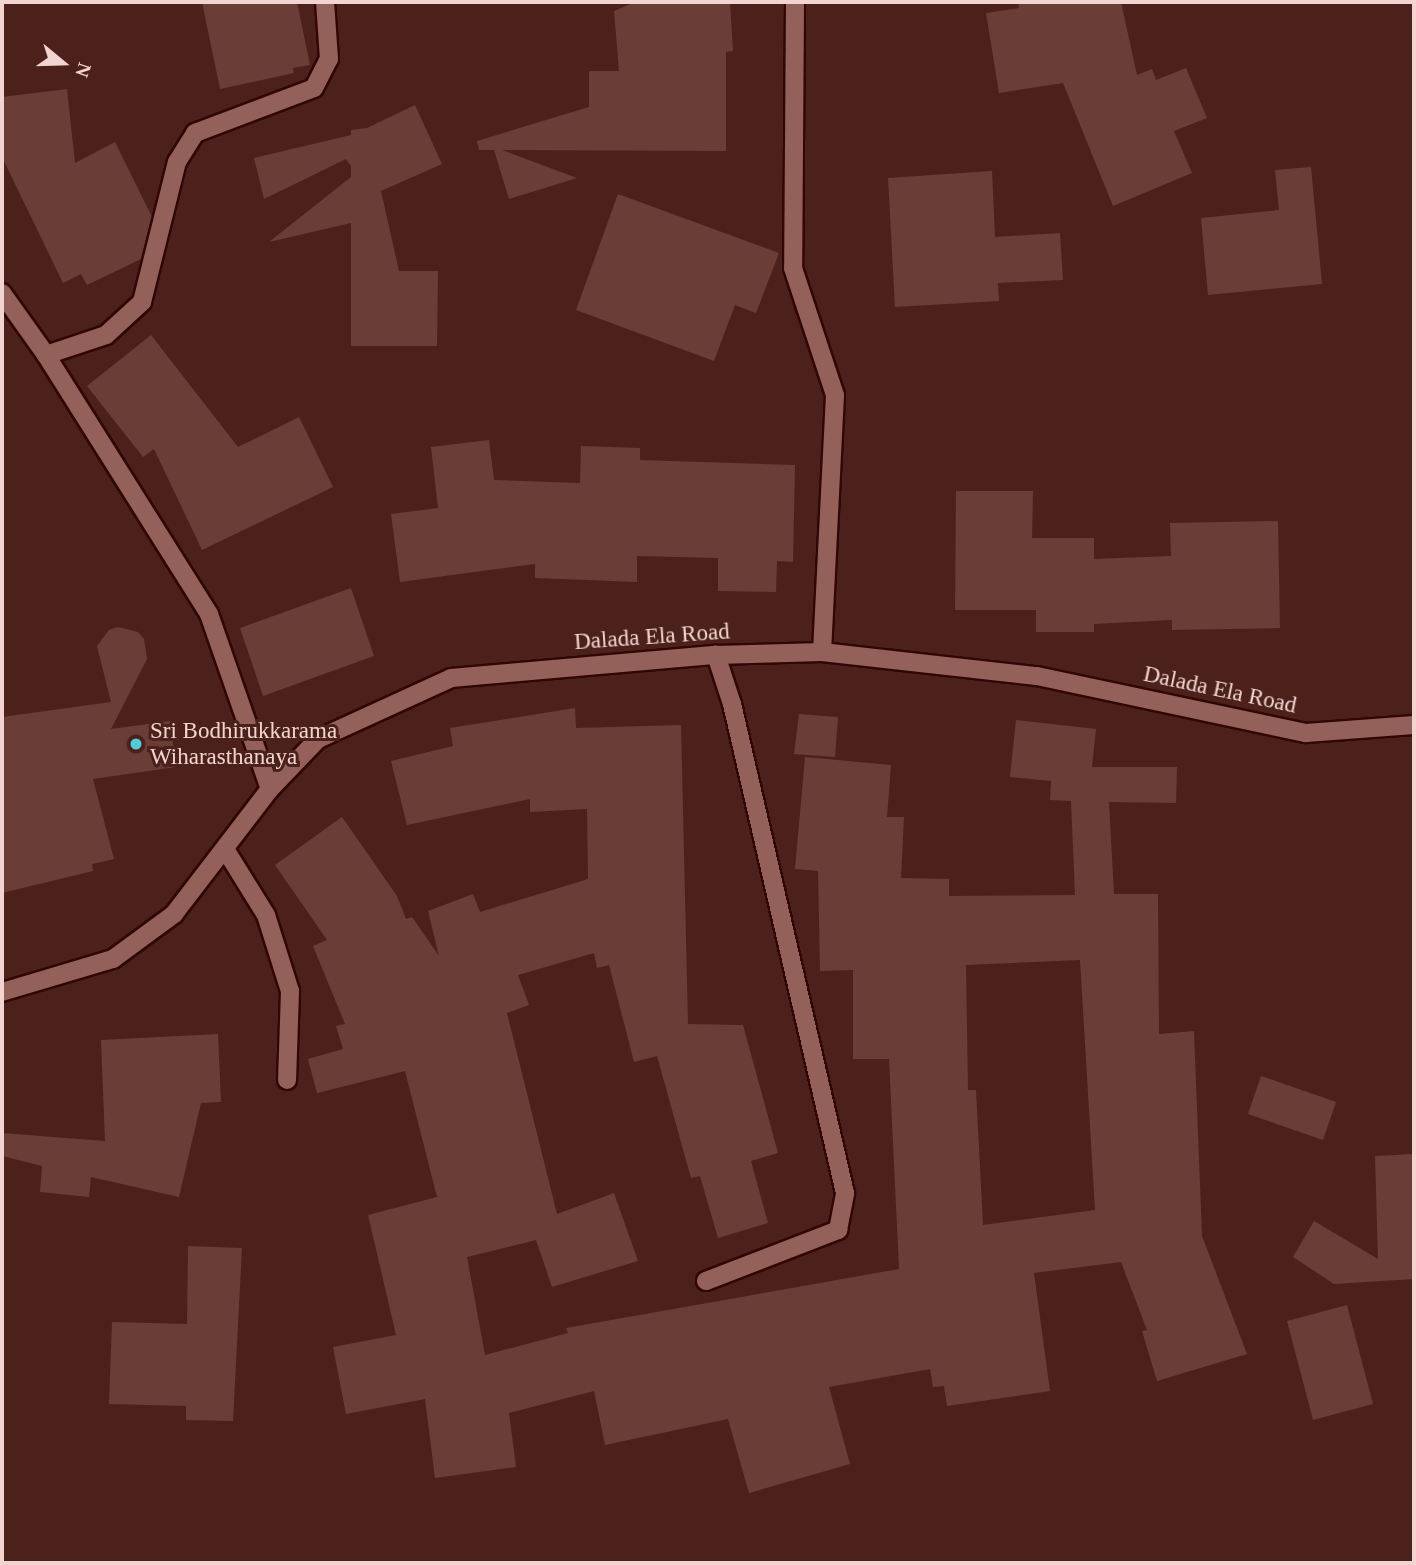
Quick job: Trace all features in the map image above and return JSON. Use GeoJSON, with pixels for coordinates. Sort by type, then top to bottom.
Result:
{"type":"FeatureCollection","features":[{"type":"Feature","properties":{"kind":"street"},"geometry":{"type":"LineString","coordinates":[[46,355],[106,335],[142,302],[177,162],[195,133],[314,88],[328,59],[325,2]]}},
{"type":"Feature","properties":{"kind":"street"},"geometry":{"type":"LineString","coordinates":[[795,2],[793,268],[835,395],[822,652]]}},
{"type":"Feature","properties":{"kind":"street"},"geometry":{"type":"LineString","coordinates":[[2,293],[46,355],[209,614],[270,789]]}},
{"type":"Feature","properties":{"kind":"street","name":"Dalada Ela Road"},"geometry":{"type":"LineString","coordinates":[[2,992],[113,959],[174,914],[270,789],[318,739],[451,678],[716,655],[822,652],[1037,676],[1306,733],[1414,725]]}},
{"type":"Feature","properties":{"kind":"street"},"geometry":{"type":"LineString","coordinates":[[705,1281],[838,1230],[845,1193],[732,704],[716,655]]}},
{"type":"Feature","properties":{"kind":"street"},"geometry":{"type":"LineString","coordinates":[[225,849],[266,915],[290,991],[287,1080]]}},
{"type":"Feature","properties":{"kind":"building"},"geometry":{"type":"Polygon","coordinates":[[[202,2],[297,2],[310,65],[293,68],[294,73],[220,89],[202,2]]]}},
{"type":"Feature","properties":{"kind":"building"},"geometry":{"type":"Polygon","coordinates":[[[635,2],[730,2],[733,51],[726,52],[726,151],[502,150],[577,178],[509,199],[494,150],[479,150],[477,141],[589,107],[589,71],[619,71],[614,11],[635,2]]]}},
{"type":"Feature","properties":{"kind":"building"},"geometry":{"type":"Polygon","coordinates":[[[1018,2],[1121,2],[1137,75],[1152,69],[1156,80],[1186,68],[1207,118],[1174,131],[1192,173],[1113,206],[1063,83],[999,93],[986,13],[1019,8],[1018,2]]]}},
{"type":"Feature","properties":{"kind":"building"},"geometry":{"type":"Polygon","coordinates":[[[67,89],[75,163],[115,142],[152,217],[141,259],[87,285],[81,274],[63,283],[2,157],[2,97],[67,89]]]}},
{"type":"Feature","properties":{"kind":"building"},"geometry":{"type":"Polygon","coordinates":[[[415,105],[442,164],[381,191],[399,271],[438,271],[437,346],[351,346],[351,223],[269,242],[351,177],[351,166],[346,159],[264,199],[254,158],[351,135],[351,130],[367,128],[415,105]]]}},
{"type":"Feature","properties":{"kind":"building"},"geometry":{"type":"Polygon","coordinates":[[[1311,167],[1322,284],[1208,295],[1201,218],[1279,210],[1275,170],[1311,167]]]}},
{"type":"Feature","properties":{"kind":"building"},"geometry":{"type":"Polygon","coordinates":[[[992,171],[995,237],[1060,233],[1063,280],[998,283],[999,301],[895,307],[888,178],[992,171]]]}},
{"type":"Feature","properties":{"kind":"building"},"geometry":{"type":"Polygon","coordinates":[[[618,194],[779,253],[756,313],[735,305],[714,361],[576,310],[618,194]]]}},
{"type":"Feature","properties":{"kind":"building"},"geometry":{"type":"Polygon","coordinates":[[[151,335],[238,447],[299,417],[333,487],[202,550],[154,449],[143,457],[87,386],[151,335]]]}},
{"type":"Feature","properties":{"kind":"building"},"geometry":{"type":"Polygon","coordinates":[[[489,440],[494,480],[580,483],[581,446],[640,448],[640,460],[795,465],[793,562],[777,561],[776,592],[718,591],[718,558],[637,556],[637,582],[535,578],[535,564],[400,582],[391,514],[438,508],[431,447],[489,440]]]}},
{"type":"Feature","properties":{"kind":"building"},"geometry":{"type":"Polygon","coordinates":[[[956,491],[1033,491],[1032,538],[1094,538],[1094,559],[1171,556],[1170,523],[1278,521],[1280,628],[1172,630],[1172,620],[1094,624],[1094,632],[1036,632],[1036,610],[955,610],[956,491]]]}},
{"type":"Feature","properties":{"kind":"building"},"geometry":{"type":"Polygon","coordinates":[[[351,588],[374,656],[263,696],[240,628],[351,588]]]}},
{"type":"Feature","properties":{"kind":"building"},"geometry":{"type":"Polygon","coordinates":[[[118,627],[138,632],[144,639],[147,659],[111,729],[170,721],[176,767],[93,779],[114,859],[92,864],[93,871],[2,893],[2,717],[111,702],[97,646],[109,630],[118,627]]]}},
{"type":"Feature","properties":{"kind":"building"},"geometry":{"type":"Polygon","coordinates":[[[575,708],[576,728],[681,725],[688,1024],[743,1025],[778,1153],[751,1161],[768,1223],[718,1238],[700,1176],[691,1178],[657,1056],[634,1062],[609,965],[597,968],[594,953],[518,975],[529,1005],[507,1013],[557,1214],[614,1193],[638,1261],[552,1287],[536,1240],[467,1257],[485,1355],[568,1333],[566,1328],[899,1269],[889,1059],[853,1059],[853,970],[820,971],[818,871],[795,869],[805,757],[891,765],[887,817],[904,817],[901,878],[949,879],[949,896],[1075,895],[1071,801],[1050,800],[1051,781],[1010,777],[1016,720],[1096,729],[1092,767],[1177,767],[1176,803],[1109,802],[1114,894],[1158,894],[1159,1034],[1194,1031],[1202,1236],[1247,1354],[1157,1381],[1142,1331],[1147,1330],[1121,1262],[1034,1273],[1050,1391],[947,1406],[944,1386],[933,1387],[930,1369],[829,1387],[850,1464],[749,1493],[728,1419],[605,1445],[594,1391],[509,1413],[516,1467],[435,1478],[425,1399],[346,1414],[333,1347],[396,1335],[368,1215],[437,1197],[405,1071],[317,1093],[308,1059],[343,1049],[336,1026],[345,1024],[313,946],[327,940],[275,865],[342,817],[397,896],[406,919],[412,917],[439,956],[428,911],[473,894],[480,912],[588,879],[587,809],[530,812],[530,799],[407,825],[391,761],[453,746],[450,728],[575,708]],[[1080,960],[966,965],[968,1090],[976,1090],[983,1225],[1095,1210],[1080,960]]]}},
{"type":"Feature","properties":{"kind":"building"},"geometry":{"type":"Polygon","coordinates":[[[799,714],[838,717],[835,757],[794,754],[799,714]]]}},
{"type":"Feature","properties":{"kind":"building"},"geometry":{"type":"Polygon","coordinates":[[[218,1034],[221,1102],[201,1103],[179,1197],[91,1177],[89,1197],[40,1192],[42,1166],[2,1156],[2,1133],[105,1141],[101,1040],[218,1034]]]}},
{"type":"Feature","properties":{"kind":"building"},"geometry":{"type":"Polygon","coordinates":[[[1261,1076],[1336,1102],[1323,1140],[1248,1114],[1261,1076]]]}},
{"type":"Feature","properties":{"kind":"building"},"geometry":{"type":"Polygon","coordinates":[[[1414,1154],[1414,1279],[1334,1284],[1293,1257],[1314,1221],[1378,1259],[1375,1156],[1414,1154]]]}},
{"type":"Feature","properties":{"kind":"building"},"geometry":{"type":"Polygon","coordinates":[[[188,1246],[242,1248],[233,1421],[186,1420],[186,1406],[109,1404],[112,1322],[187,1324],[188,1246]]]}},
{"type":"Feature","properties":{"kind":"building"},"geometry":{"type":"Polygon","coordinates":[[[1347,1305],[1373,1404],[1313,1420],[1287,1321],[1347,1305]]]}},
{"type":"Feature","properties":{"kind":"place","name":"Sri Bodhirukkarama Wiharasthanaya"},"geometry":{"type":"Point","coordinates":[136,744]}}]}
